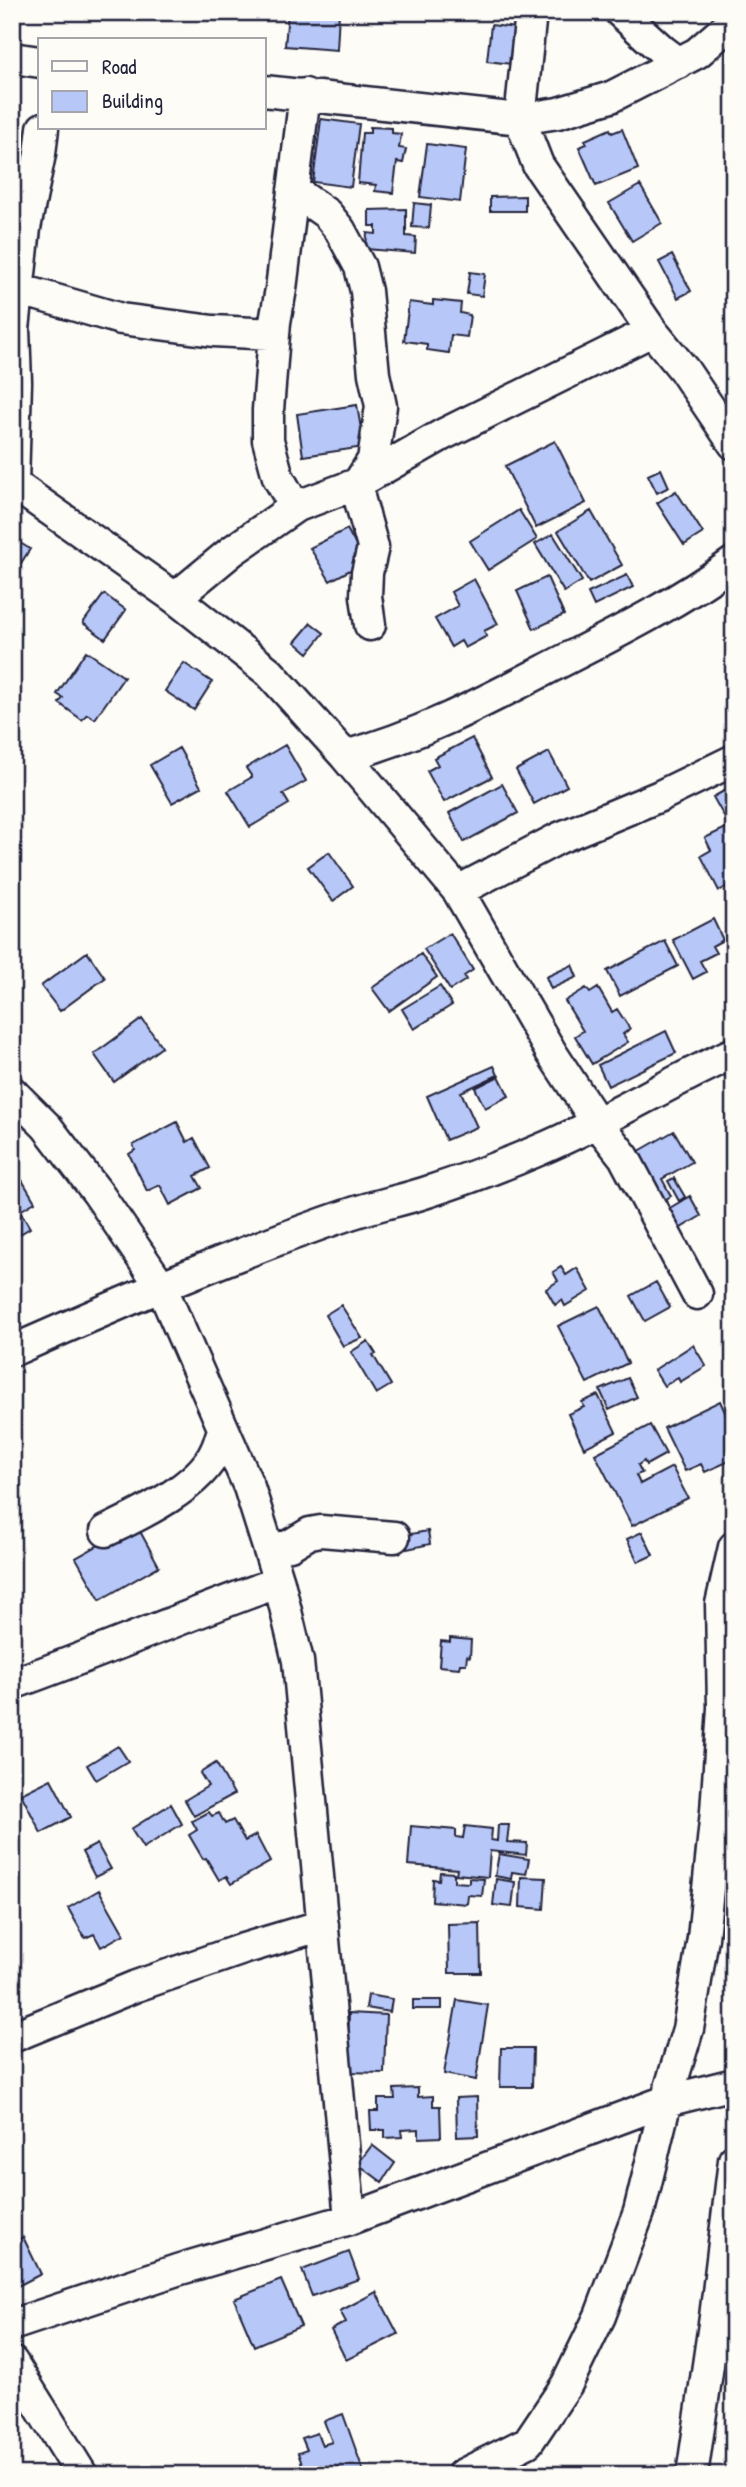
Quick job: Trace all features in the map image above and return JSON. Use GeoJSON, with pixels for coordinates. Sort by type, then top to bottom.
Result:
{"type":"FeatureCollection","features":[{"type":"Feature","properties":{"kind":"street"},"geometry":{"type":"LineString","coordinates":[[531,12],[520,119],[538,165],[652,331],[684,370],[734,444]]}},
{"type":"Feature","properties":{"kind":"street"},"geometry":{"type":"LineString","coordinates":[[621,12],[679,63]]}},
{"type":"Feature","properties":{"kind":"street"},"geometry":{"type":"LineString","coordinates":[[266,91],[520,119],[558,113],[611,97],[697,53],[734,21]]}},
{"type":"Feature","properties":{"kind":"street"},"geometry":{"type":"LineString","coordinates":[[295,507],[278,477],[268,440],[274,334],[305,94]]}},
{"type":"Feature","properties":{"kind":"street"},"geometry":{"type":"LineString","coordinates":[[43,130],[25,229],[14,329],[16,382],[13,483],[175,598],[270,671],[345,756],[458,891],[551,1052],[598,1124],[624,1157],[697,1294]]}},
{"type":"Feature","properties":{"kind":"street"},"geometry":{"type":"LineString","coordinates":[[293,190],[327,214],[340,230],[360,267],[366,292],[374,374],[381,407],[373,460],[359,482],[359,498],[373,547],[367,573],[366,596],[370,625]]}},
{"type":"Feature","properties":{"kind":"street"},"geometry":{"type":"LineString","coordinates":[[18,289],[121,318],[214,331],[274,334]]}},
{"type":"Feature","properties":{"kind":"street"},"geometry":{"type":"LineString","coordinates":[[175,598],[232,551],[295,507],[359,482],[442,435],[652,331]]}},
{"type":"Feature","properties":{"kind":"street"},"geometry":{"type":"LineString","coordinates":[[345,756],[387,745],[482,704],[640,622],[734,562]]}},
{"type":"Feature","properties":{"kind":"street"},"geometry":{"type":"LineString","coordinates":[[458,891],[559,838],[660,796],[734,760]]}},
{"type":"Feature","properties":{"kind":"street"},"geometry":{"type":"LineString","coordinates":[[12,1351],[161,1286],[336,1219],[425,1192],[512,1160],[598,1124],[693,1072],[734,1053]]}},
{"type":"Feature","properties":{"kind":"street"},"geometry":{"type":"LineString","coordinates":[[12,1093],[56,1138],[97,1192],[161,1286],[248,1487],[279,1583],[298,1661],[350,2219]]}},
{"type":"Feature","properties":{"kind":"street"},"geometry":{"type":"LineString","coordinates":[[106,1531],[150,1508],[202,1471],[216,1451],[223,1429]]}},
{"type":"Feature","properties":{"kind":"street"},"geometry":{"type":"LineString","coordinates":[[269,1550],[290,1545],[310,1533],[321,1531],[394,1537]]}},
{"type":"Feature","properties":{"kind":"street"},"geometry":{"type":"LineString","coordinates":[[462,2475],[527,2442],[567,2384],[600,2316],[639,2213],[666,2101],[688,2029],[703,1938],[723,1708],[721,1604],[734,1547]]}},
{"type":"Feature","properties":{"kind":"street"},"geometry":{"type":"LineString","coordinates":[[12,1684],[279,1583]]}},
{"type":"Feature","properties":{"kind":"street"},"geometry":{"type":"LineString","coordinates":[[12,2037],[136,1986],[323,1925]]}},
{"type":"Feature","properties":{"kind":"street"},"geometry":{"type":"LineString","coordinates":[[12,2325],[177,2270],[350,2219],[666,2101],[734,2084]]}},
{"type":"Feature","properties":{"kind":"street"},"geometry":{"type":"LineString","coordinates":[[692,2475],[734,2160]]}},
{"type":"Feature","properties":{"kind":"street"},"geometry":{"type":"LineString","coordinates":[[12,2361],[82,2475]]}},
{"type":"Feature","properties":{"kind":"building"},"geometry":{"type":"Polygon","coordinates":[[[288,12],[339,12],[337,50],[285,46],[288,12]]]}},
{"type":"Feature","properties":{"kind":"building"},"geometry":{"type":"Polygon","coordinates":[[[491,25],[524,29],[521,65],[487,61],[491,25]]]}},
{"type":"Feature","properties":{"kind":"building"},"geometry":{"type":"Polygon","coordinates":[[[321,119],[359,124],[351,187],[313,182],[321,119]]]}},
{"type":"Feature","properties":{"kind":"building"},"geometry":{"type":"Polygon","coordinates":[[[370,127],[392,128],[392,133],[401,134],[399,148],[406,149],[403,163],[397,162],[393,193],[375,191],[376,185],[358,183],[362,133],[370,133],[370,127]]]}},
{"type":"Feature","properties":{"kind":"building"},"geometry":{"type":"Polygon","coordinates":[[[610,129],[612,133],[622,129],[638,169],[596,186],[579,147],[587,144],[585,140],[610,129]]]}},
{"type":"Feature","properties":{"kind":"building"},"geometry":{"type":"Polygon","coordinates":[[[427,144],[466,149],[460,202],[420,197],[427,144]]]}},
{"type":"Feature","properties":{"kind":"building"},"geometry":{"type":"Polygon","coordinates":[[[640,185],[662,223],[632,241],[609,203],[640,185]]]}},
{"type":"Feature","properties":{"kind":"building"},"geometry":{"type":"Polygon","coordinates":[[[525,196],[525,211],[490,211],[490,197],[525,196]]]}},
{"type":"Feature","properties":{"kind":"building"},"geometry":{"type":"Polygon","coordinates":[[[414,203],[431,205],[429,228],[412,227],[414,203]]]}},
{"type":"Feature","properties":{"kind":"building"},"geometry":{"type":"Polygon","coordinates":[[[406,209],[406,236],[416,237],[415,253],[366,249],[367,233],[376,234],[376,226],[369,226],[369,210],[406,209]]]}},
{"type":"Feature","properties":{"kind":"building"},"geometry":{"type":"Polygon","coordinates":[[[672,255],[691,291],[678,298],[659,262],[672,255]]]}},
{"type":"Feature","properties":{"kind":"building"},"geometry":{"type":"Polygon","coordinates":[[[470,272],[485,274],[482,296],[467,294],[470,272]]]}},
{"type":"Feature","properties":{"kind":"building"},"geometry":{"type":"Polygon","coordinates":[[[433,300],[461,303],[460,313],[470,315],[467,337],[451,335],[449,353],[427,350],[427,344],[404,341],[409,302],[433,305],[433,300]]]}},
{"type":"Feature","properties":{"kind":"building"},"geometry":{"type":"Polygon","coordinates":[[[357,405],[364,447],[303,456],[297,414],[357,405]]]}},
{"type":"Feature","properties":{"kind":"building"},"geometry":{"type":"Polygon","coordinates":[[[555,441],[586,503],[536,528],[505,466],[555,441]]]}},
{"type":"Feature","properties":{"kind":"building"},"geometry":{"type":"Polygon","coordinates":[[[661,469],[669,487],[657,493],[648,475],[661,469]]]}},
{"type":"Feature","properties":{"kind":"building"},"geometry":{"type":"Polygon","coordinates":[[[676,491],[703,533],[684,545],[657,503],[676,491]]]}},
{"type":"Feature","properties":{"kind":"building"},"geometry":{"type":"Polygon","coordinates":[[[519,510],[537,539],[488,570],[470,541],[519,510]]]}},
{"type":"Feature","properties":{"kind":"building"},"geometry":{"type":"Polygon","coordinates":[[[591,511],[622,565],[589,583],[558,531],[591,511]]]}},
{"type":"Feature","properties":{"kind":"building"},"geometry":{"type":"Polygon","coordinates":[[[347,529],[365,562],[330,581],[310,548],[347,529]]]}},
{"type":"Feature","properties":{"kind":"building"},"geometry":{"type":"Polygon","coordinates":[[[553,534],[582,581],[564,592],[535,544],[553,534]]]}},
{"type":"Feature","properties":{"kind":"building"},"geometry":{"type":"Polygon","coordinates":[[[12,538],[30,549],[12,577],[12,538]]]}},
{"type":"Feature","properties":{"kind":"building"},"geometry":{"type":"Polygon","coordinates":[[[627,575],[633,587],[594,606],[588,593],[627,575]]]}},
{"type":"Feature","properties":{"kind":"building"},"geometry":{"type":"Polygon","coordinates":[[[547,577],[564,615],[534,629],[517,591],[547,577]]]}},
{"type":"Feature","properties":{"kind":"building"},"geometry":{"type":"Polygon","coordinates":[[[474,579],[498,624],[484,631],[487,636],[465,648],[461,641],[451,647],[435,619],[458,606],[451,592],[474,579]]]}},
{"type":"Feature","properties":{"kind":"building"},"geometry":{"type":"Polygon","coordinates":[[[104,594],[126,610],[105,639],[83,623],[104,594]]]}},
{"type":"Feature","properties":{"kind":"building"},"geometry":{"type":"Polygon","coordinates":[[[311,623],[324,633],[308,653],[295,642],[311,623]]]}},
{"type":"Feature","properties":{"kind":"building"},"geometry":{"type":"Polygon","coordinates":[[[86,651],[124,677],[95,719],[87,714],[82,720],[59,703],[63,698],[57,694],[86,651]]]}},
{"type":"Feature","properties":{"kind":"building"},"geometry":{"type":"Polygon","coordinates":[[[184,663],[212,682],[194,710],[165,691],[184,663]]]}},
{"type":"Feature","properties":{"kind":"building"},"geometry":{"type":"Polygon","coordinates":[[[472,738],[492,777],[444,802],[427,771],[438,765],[434,758],[472,738]]]}},
{"type":"Feature","properties":{"kind":"building"},"geometry":{"type":"Polygon","coordinates":[[[285,745],[306,781],[283,794],[289,804],[250,827],[228,791],[252,777],[246,768],[285,745]]]}},
{"type":"Feature","properties":{"kind":"building"},"geometry":{"type":"Polygon","coordinates":[[[179,748],[201,787],[172,803],[150,765],[179,748]]]}},
{"type":"Feature","properties":{"kind":"building"},"geometry":{"type":"Polygon","coordinates":[[[549,752],[567,786],[534,804],[516,770],[549,752]]]}},
{"type":"Feature","properties":{"kind":"building"},"geometry":{"type":"Polygon","coordinates":[[[502,784],[518,813],[464,842],[449,813],[502,784]]]}},
{"type":"Feature","properties":{"kind":"building"},"geometry":{"type":"Polygon","coordinates":[[[733,786],[734,818],[727,822],[713,797],[733,786]]]}},
{"type":"Feature","properties":{"kind":"building"},"geometry":{"type":"Polygon","coordinates":[[[734,824],[734,883],[719,891],[701,856],[711,850],[705,838],[734,824]]]}},
{"type":"Feature","properties":{"kind":"building"},"geometry":{"type":"Polygon","coordinates":[[[329,852],[353,886],[333,901],[308,867],[329,852]]]}},
{"type":"Feature","properties":{"kind":"building"},"geometry":{"type":"Polygon","coordinates":[[[713,919],[723,940],[712,946],[716,953],[700,961],[706,972],[693,979],[673,940],[713,919]]]}},
{"type":"Feature","properties":{"kind":"building"},"geometry":{"type":"Polygon","coordinates":[[[450,933],[473,970],[464,976],[466,980],[450,990],[424,949],[450,933]]]}},
{"type":"Feature","properties":{"kind":"building"},"geometry":{"type":"Polygon","coordinates":[[[665,941],[678,966],[620,996],[607,971],[665,941]]]}},
{"type":"Feature","properties":{"kind":"building"},"geometry":{"type":"Polygon","coordinates":[[[87,952],[105,978],[60,1011],[41,986],[87,952]]]}},
{"type":"Feature","properties":{"kind":"building"},"geometry":{"type":"Polygon","coordinates":[[[421,954],[437,977],[389,1011],[372,988],[421,954]]]}},
{"type":"Feature","properties":{"kind":"building"},"geometry":{"type":"Polygon","coordinates":[[[572,965],[577,977],[551,989],[546,977],[572,965]]]}},
{"type":"Feature","properties":{"kind":"building"},"geometry":{"type":"Polygon","coordinates":[[[440,986],[452,1005],[414,1029],[402,1009],[440,986]]]}},
{"type":"Feature","properties":{"kind":"building"},"geometry":{"type":"Polygon","coordinates":[[[586,988],[590,993],[598,988],[612,1012],[617,1009],[630,1029],[623,1034],[628,1042],[592,1064],[575,1036],[583,1031],[565,1001],[586,988]]]}},
{"type":"Feature","properties":{"kind":"building"},"geometry":{"type":"Polygon","coordinates":[[[142,1019],[162,1047],[114,1082],[94,1054],[142,1019]]]}},
{"type":"Feature","properties":{"kind":"building"},"geometry":{"type":"Polygon","coordinates":[[[666,1031],[676,1053],[608,1086],[598,1065],[666,1031]]]}},
{"type":"Feature","properties":{"kind":"building"},"geometry":{"type":"Polygon","coordinates":[[[494,1066],[498,1075],[461,1092],[477,1127],[446,1140],[427,1096],[494,1066]]]}},
{"type":"Feature","properties":{"kind":"building"},"geometry":{"type":"Polygon","coordinates":[[[499,1076],[509,1096],[485,1108],[475,1088],[499,1076]]]}},
{"type":"Feature","properties":{"kind":"building"},"geometry":{"type":"Polygon","coordinates":[[[177,1122],[187,1142],[194,1138],[210,1168],[195,1176],[202,1188],[170,1205],[160,1185],[147,1191],[129,1154],[135,1150],[133,1145],[177,1122]]]}},
{"type":"Feature","properties":{"kind":"building"},"geometry":{"type":"Polygon","coordinates":[[[674,1131],[692,1162],[662,1179],[671,1196],[661,1202],[634,1154],[674,1131]]]}},
{"type":"Feature","properties":{"kind":"building"},"geometry":{"type":"Polygon","coordinates":[[[674,1178],[685,1197],[679,1201],[668,1181],[674,1178]]]}},
{"type":"Feature","properties":{"kind":"building"},"geometry":{"type":"Polygon","coordinates":[[[22,1180],[35,1202],[20,1211],[30,1228],[12,1239],[12,1186],[22,1180]]]}},
{"type":"Feature","properties":{"kind":"building"},"geometry":{"type":"Polygon","coordinates":[[[690,1196],[701,1216],[679,1229],[668,1209],[690,1196]]]}},
{"type":"Feature","properties":{"kind":"building"},"geometry":{"type":"Polygon","coordinates":[[[561,1267],[566,1275],[577,1268],[590,1291],[565,1306],[562,1300],[555,1305],[546,1289],[558,1281],[553,1272],[561,1267]]]}},
{"type":"Feature","properties":{"kind":"building"},"geometry":{"type":"Polygon","coordinates":[[[656,1282],[670,1307],[645,1321],[631,1296],[656,1282]]]}},
{"type":"Feature","properties":{"kind":"building"},"geometry":{"type":"Polygon","coordinates":[[[341,1305],[362,1338],[343,1346],[325,1315],[341,1305]]]}},
{"type":"Feature","properties":{"kind":"building"},"geometry":{"type":"Polygon","coordinates":[[[599,1306],[628,1363],[587,1383],[558,1326],[599,1306]]]}},
{"type":"Feature","properties":{"kind":"building"},"geometry":{"type":"Polygon","coordinates":[[[368,1341],[391,1385],[376,1394],[351,1352],[368,1341]]]}},
{"type":"Feature","properties":{"kind":"building"},"geometry":{"type":"Polygon","coordinates":[[[693,1345],[706,1366],[680,1382],[678,1378],[664,1386],[654,1370],[693,1345]]]}},
{"type":"Feature","properties":{"kind":"building"},"geometry":{"type":"Polygon","coordinates":[[[628,1378],[637,1397],[609,1410],[600,1390],[628,1378]]]}},
{"type":"Feature","properties":{"kind":"building"},"geometry":{"type":"Polygon","coordinates":[[[598,1395],[616,1432],[584,1448],[568,1414],[584,1407],[582,1402],[598,1395]]]}},
{"type":"Feature","properties":{"kind":"building"},"geometry":{"type":"Polygon","coordinates":[[[720,1401],[729,1421],[734,1423],[734,1447],[731,1449],[734,1459],[705,1472],[701,1464],[685,1471],[664,1428],[720,1401]]]}},
{"type":"Feature","properties":{"kind":"building"},"geometry":{"type":"Polygon","coordinates":[[[650,1425],[666,1454],[646,1465],[644,1461],[638,1465],[642,1473],[636,1475],[640,1484],[672,1467],[688,1498],[632,1526],[595,1454],[650,1425]]]}},
{"type":"Feature","properties":{"kind":"building"},"geometry":{"type":"Polygon","coordinates":[[[136,1524],[159,1566],[100,1600],[76,1558],[136,1524]]]}},
{"type":"Feature","properties":{"kind":"building"},"geometry":{"type":"Polygon","coordinates":[[[428,1531],[430,1544],[407,1549],[405,1535],[428,1531]]]}},
{"type":"Feature","properties":{"kind":"building"},"geometry":{"type":"Polygon","coordinates":[[[642,1532],[653,1555],[638,1562],[627,1539],[642,1532]]]}},
{"type":"Feature","properties":{"kind":"building"},"geometry":{"type":"Polygon","coordinates":[[[450,1638],[471,1640],[470,1657],[467,1656],[466,1664],[460,1664],[459,1668],[439,1666],[441,1641],[450,1642],[450,1638]]]}},
{"type":"Feature","properties":{"kind":"building"},"geometry":{"type":"Polygon","coordinates":[[[118,1746],[128,1761],[96,1780],[87,1765],[118,1746]]]}},
{"type":"Feature","properties":{"kind":"building"},"geometry":{"type":"Polygon","coordinates":[[[216,1763],[234,1794],[194,1816],[185,1800],[208,1786],[200,1773],[216,1763]]]}},
{"type":"Feature","properties":{"kind":"building"},"geometry":{"type":"Polygon","coordinates":[[[51,1779],[71,1817],[41,1833],[21,1794],[51,1779]]]}},
{"type":"Feature","properties":{"kind":"building"},"geometry":{"type":"Polygon","coordinates":[[[171,1804],[182,1824],[143,1848],[131,1829],[171,1804]]]}},
{"type":"Feature","properties":{"kind":"building"},"geometry":{"type":"Polygon","coordinates":[[[209,1812],[212,1816],[219,1813],[225,1824],[233,1820],[245,1841],[256,1835],[270,1862],[231,1884],[226,1876],[219,1880],[189,1835],[197,1830],[192,1821],[209,1812]]]}},
{"type":"Feature","properties":{"kind":"building"},"geometry":{"type":"Polygon","coordinates":[[[498,1825],[509,1825],[507,1842],[527,1843],[526,1855],[490,1851],[488,1877],[456,1874],[457,1869],[408,1865],[411,1826],[456,1830],[456,1837],[463,1838],[465,1826],[492,1829],[491,1840],[497,1841],[498,1825]]]}},
{"type":"Feature","properties":{"kind":"building"},"geometry":{"type":"Polygon","coordinates":[[[97,1844],[111,1869],[95,1877],[82,1852],[97,1844]]]}},
{"type":"Feature","properties":{"kind":"building"},"geometry":{"type":"Polygon","coordinates":[[[499,1854],[529,1859],[526,1874],[512,1872],[511,1879],[495,1876],[499,1854]]]}},
{"type":"Feature","properties":{"kind":"building"},"geometry":{"type":"Polygon","coordinates":[[[440,1872],[454,1873],[454,1882],[469,1883],[469,1878],[484,1879],[482,1896],[468,1895],[467,1904],[432,1901],[433,1879],[439,1880],[440,1872]]]}},
{"type":"Feature","properties":{"kind":"building"},"geometry":{"type":"Polygon","coordinates":[[[521,1877],[546,1878],[544,1909],[520,1907],[521,1877]]]}},
{"type":"Feature","properties":{"kind":"building"},"geometry":{"type":"Polygon","coordinates":[[[496,1879],[515,1882],[512,1907],[493,1905],[496,1879]]]}},
{"type":"Feature","properties":{"kind":"building"},"geometry":{"type":"Polygon","coordinates":[[[99,1890],[124,1934],[101,1947],[94,1934],[85,1938],[68,1908],[99,1890]]]}},
{"type":"Feature","properties":{"kind":"building"},"geometry":{"type":"Polygon","coordinates":[[[480,1923],[481,1973],[449,1973],[448,1924],[480,1923]]]}},
{"type":"Feature","properties":{"kind":"building"},"geometry":{"type":"Polygon","coordinates":[[[368,1995],[392,1999],[390,2012],[366,2008],[368,1995]]]}},
{"type":"Feature","properties":{"kind":"building"},"geometry":{"type":"Polygon","coordinates":[[[413,2000],[442,2000],[442,2009],[413,2009],[413,2000]]]}},
{"type":"Feature","properties":{"kind":"building"},"geometry":{"type":"Polygon","coordinates":[[[457,2000],[488,2005],[476,2080],[444,2074],[457,2000]]]}},
{"type":"Feature","properties":{"kind":"building"},"geometry":{"type":"Polygon","coordinates":[[[349,2013],[386,2015],[384,2073],[347,2072],[349,2013]]]}},
{"type":"Feature","properties":{"kind":"building"},"geometry":{"type":"Polygon","coordinates":[[[501,2048],[533,2048],[532,2087],[500,2087],[501,2048]]]}},
{"type":"Feature","properties":{"kind":"building"},"geometry":{"type":"Polygon","coordinates":[[[418,2088],[418,2097],[433,2096],[433,2106],[440,2106],[441,2137],[419,2138],[419,2129],[401,2130],[402,2137],[385,2138],[385,2130],[371,2130],[370,2111],[378,2111],[378,2099],[395,2099],[394,2089],[418,2088]]]}},
{"type":"Feature","properties":{"kind":"building"},"geometry":{"type":"Polygon","coordinates":[[[477,2097],[478,2136],[457,2137],[456,2098],[477,2097]]]}},
{"type":"Feature","properties":{"kind":"building"},"geometry":{"type":"Polygon","coordinates":[[[372,2145],[395,2163],[382,2182],[358,2164],[372,2145]]]}},
{"type":"Feature","properties":{"kind":"building"},"geometry":{"type":"Polygon","coordinates":[[[23,2237],[41,2274],[12,2289],[12,2243],[23,2237]]]}},
{"type":"Feature","properties":{"kind":"building"},"geometry":{"type":"Polygon","coordinates":[[[349,2252],[359,2279],[312,2296],[302,2270],[349,2252]]]}},
{"type":"Feature","properties":{"kind":"building"},"geometry":{"type":"Polygon","coordinates":[[[281,2280],[301,2326],[254,2346],[234,2299],[281,2280]]]}},
{"type":"Feature","properties":{"kind":"building"},"geometry":{"type":"Polygon","coordinates":[[[376,2292],[398,2334],[346,2360],[331,2330],[346,2322],[340,2311],[376,2292]]]}},
{"type":"Feature","properties":{"kind":"building"},"geometry":{"type":"Polygon","coordinates":[[[343,2414],[363,2470],[342,2475],[339,2467],[330,2470],[331,2475],[306,2475],[298,2453],[307,2450],[302,2438],[317,2433],[322,2445],[332,2442],[324,2421],[343,2414]]]}}]}
